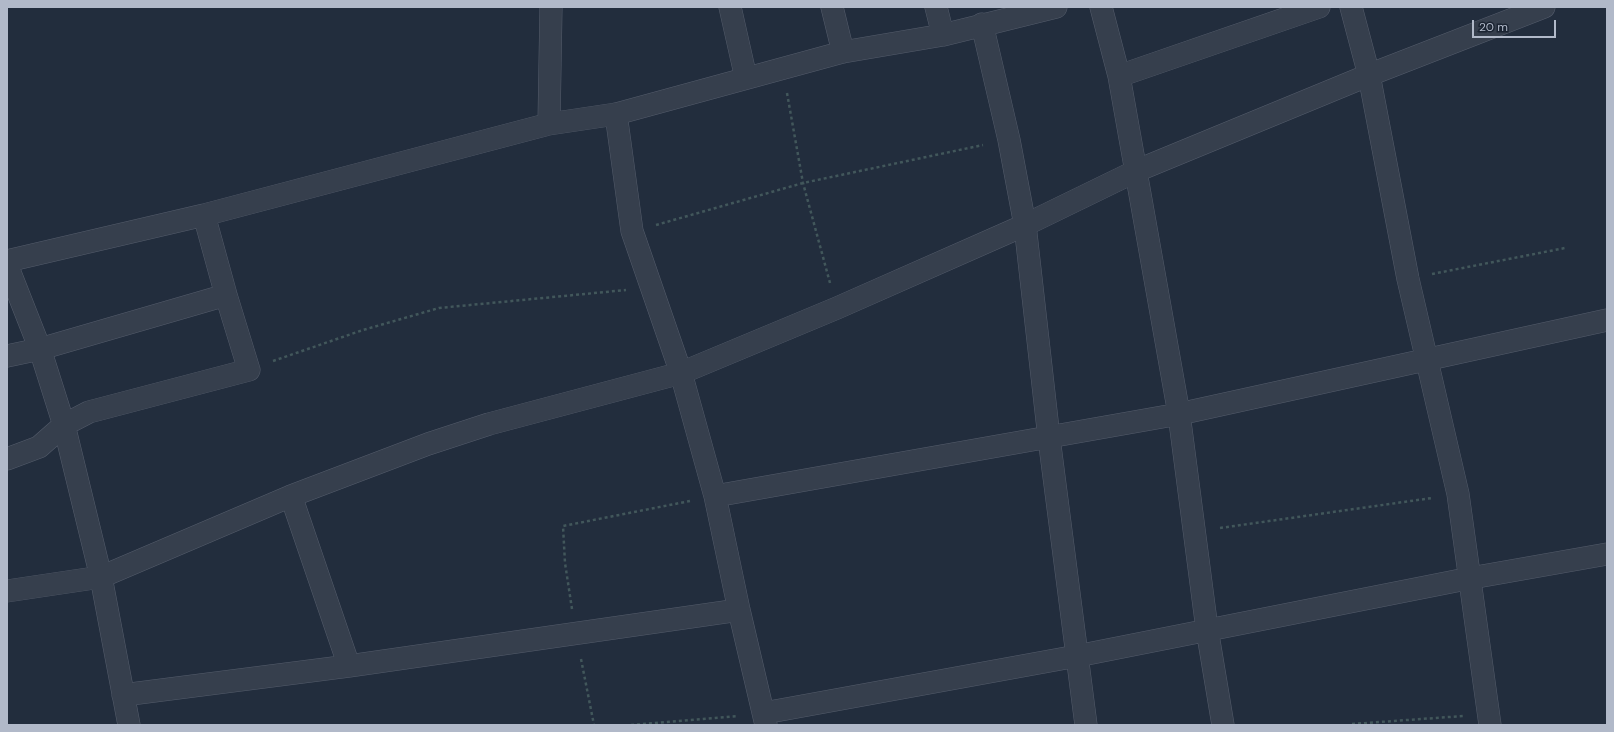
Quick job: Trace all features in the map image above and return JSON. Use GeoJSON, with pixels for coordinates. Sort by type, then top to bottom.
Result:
{"type":"FeatureCollection","features":[{"type":"Feature","properties":{"kind":"street"},"geometry":{"type":"LineString","coordinates":[[549,124],[551,7]]}},
{"type":"Feature","properties":{"kind":"street"},"geometry":{"type":"LineString","coordinates":[[730,7],[746,78]]}},
{"type":"Feature","properties":{"kind":"street"},"geometry":{"type":"LineString","coordinates":[[832,7],[843,52]]}},
{"type":"Feature","properties":{"kind":"street"},"geometry":{"type":"LineString","coordinates":[[936,7],[943,35]]}},
{"type":"Feature","properties":{"kind":"street"},"geometry":{"type":"LineString","coordinates":[[7,261],[204,215],[549,124],[616,114],[843,52],[943,35],[982,24],[1056,7]]}},
{"type":"Feature","properties":{"kind":"street"},"geometry":{"type":"LineString","coordinates":[[1101,7],[1119,76],[1179,414],[1207,629],[1223,725]]}},
{"type":"Feature","properties":{"kind":"street"},"geometry":{"type":"LineString","coordinates":[[1119,76],[1318,7]]}},
{"type":"Feature","properties":{"kind":"street"},"geometry":{"type":"LineString","coordinates":[[1351,7],[1369,75],[1408,279],[1458,494],[1471,578],[1489,720]]}},
{"type":"Feature","properties":{"kind":"street"},"geometry":{"type":"LineString","coordinates":[[7,591],[101,577],[291,496],[428,444],[489,424],[681,373],[837,308],[1025,225],[1136,171],[1369,75],[1544,7]]}},
{"type":"Feature","properties":{"kind":"street"},"geometry":{"type":"LineString","coordinates":[[982,24],[1009,140],[1025,225],[1049,438],[1086,725]]}},
{"type":"Feature","properties":{"kind":"street"},"geometry":{"type":"LineString","coordinates":[[616,114],[632,231],[653,288],[681,373],[715,496],[739,610],[765,719],[1207,629],[1471,578],[1607,554]]}},
{"type":"Feature","properties":{"kind":"street"},"geometry":{"type":"LineString","coordinates":[[7,459],[38,447],[64,425],[89,412],[249,370],[204,215]]}},
{"type":"Feature","properties":{"kind":"street"},"geometry":{"type":"LineString","coordinates":[[7,266],[40,349],[64,425],[101,577],[129,725]]}},
{"type":"Feature","properties":{"kind":"street"},"geometry":{"type":"LineString","coordinates":[[7,356],[40,349],[226,295]]}},
{"type":"Feature","properties":{"kind":"street"},"geometry":{"type":"LineString","coordinates":[[715,496],[1179,414],[1607,320]]}},
{"type":"Feature","properties":{"kind":"street"},"geometry":{"type":"LineString","coordinates":[[291,496],[349,666]]}},
{"type":"Feature","properties":{"kind":"street"},"geometry":{"type":"LineString","coordinates":[[123,695],[349,666],[739,610]]}},
{"type":"Feature","properties":{"kind":"path"},"geometry":{"type":"LineString","coordinates":[[782,69],[803,183],[837,308]]}},
{"type":"Feature","properties":{"kind":"path"},"geometry":{"type":"LineString","coordinates":[[632,231],[803,183],[1009,140]]}},
{"type":"Feature","properties":{"kind":"path"},"geometry":{"type":"LineString","coordinates":[[1408,279],[1565,248]]}},
{"type":"Feature","properties":{"kind":"path"},"geometry":{"type":"LineString","coordinates":[[249,370],[363,330],[439,308],[653,288]]}},
{"type":"Feature","properties":{"kind":"path"},"geometry":{"type":"LineString","coordinates":[[1195,532],[1458,494]]}},
{"type":"Feature","properties":{"kind":"path"},"geometry":{"type":"LineString","coordinates":[[594,725],[576,634],[565,563],[563,526],[715,496]]}},
{"type":"Feature","properties":{"kind":"path"},"geometry":{"type":"LineString","coordinates":[[630,725],[765,719]]}},
{"type":"Feature","properties":{"kind":"path"},"geometry":{"type":"LineString","coordinates":[[1352,724],[1489,720]]}}]}
